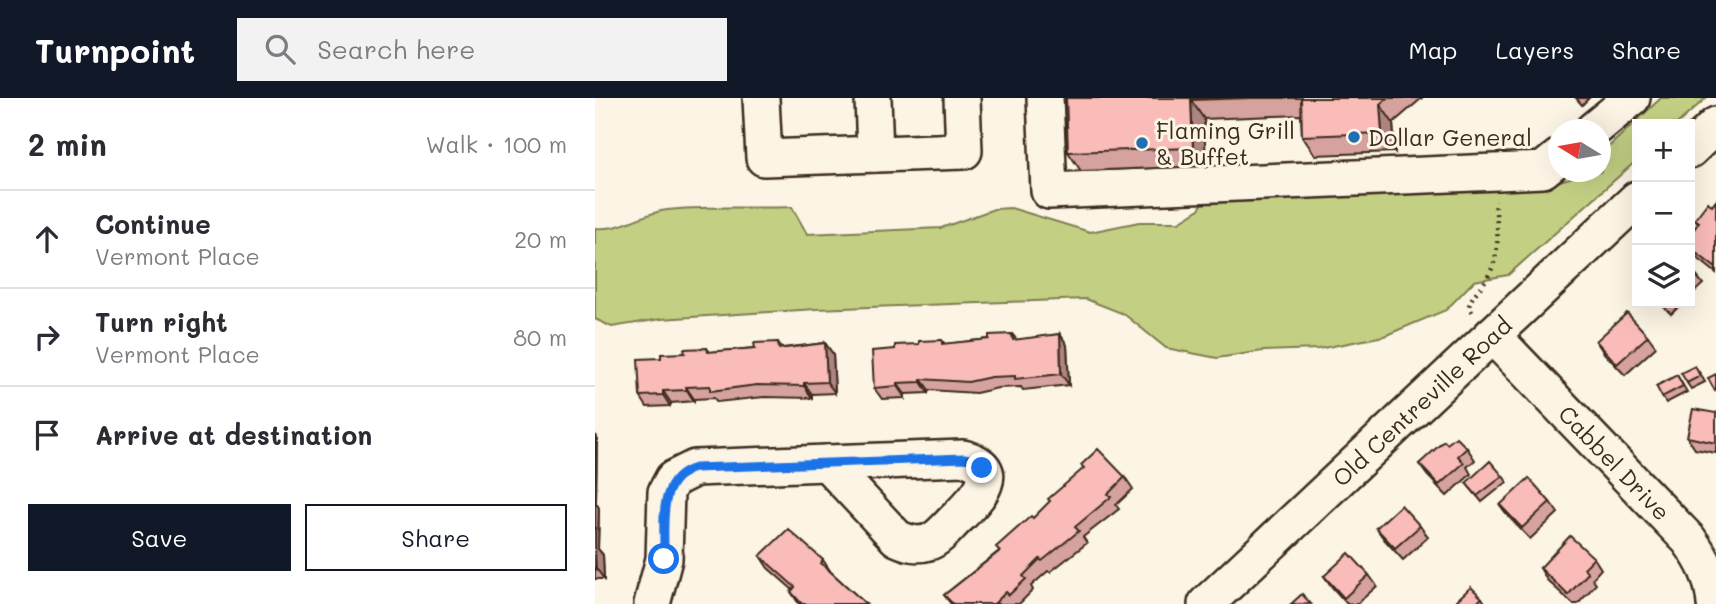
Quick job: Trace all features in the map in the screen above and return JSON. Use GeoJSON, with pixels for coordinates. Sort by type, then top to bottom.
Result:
{"type":"FeatureCollection","features":[{"type":"Feature","properties":{"kind":"street"},"geometry":{"type":"LineString","coordinates":[[761,98],[764,158],[964,151],[962,98]]}},
{"type":"Feature","properties":{"kind":"street"},"geometry":{"type":"LineString","coordinates":[[873,98],[875,154]]}},
{"type":"Feature","properties":{"kind":"street"},"geometry":{"type":"LineString","coordinates":[[1045,98],[1049,191],[1543,170],[1548,166]]}},
{"type":"Feature","properties":{"kind":"street"},"geometry":{"type":"LineString","coordinates":[[1606,119],[1632,98]]}},
{"type":"Feature","properties":{"kind":"street"},"geometry":{"type":"LineString","coordinates":[[1695,145],[1716,125]]}},
{"type":"Feature","properties":{"kind":"street","name":"Old Centreville Road"},"geometry":{"type":"LineString","coordinates":[[1206,604],[1632,204]]}},
{"type":"Feature","properties":{"kind":"street","name":"Cabbel Drive"},"geometry":{"type":"LineString","coordinates":[[1492,335],[1689,540],[1710,558],[1715,604]]}},
{"type":"Feature","properties":{"kind":"street"},"geometry":{"type":"LineString","coordinates":[[652,604],[660,581],[666,492],[673,479],[695,468],[827,463]]}},
{"type":"Feature","properties":{"kind":"path"},"geometry":{"type":"LineString","coordinates":[[1492,335],[1469,306],[1471,297],[1493,268],[1498,251],[1493,172]]}},
{"type":"Feature","properties":{"kind":"green space"},"geometry":{"type":"Polygon","coordinates":[[[1661,98],[1706,98],[1683,119],[1638,119],[1661,98]]]}},
{"type":"Feature","properties":{"kind":"green space"},"geometry":{"type":"Polygon","coordinates":[[[1632,125],[1632,164],[1508,275],[1474,281],[1446,310],[1384,336],[1318,349],[1263,351],[1217,358],[1166,348],[1124,314],[1086,299],[816,309],[661,319],[612,327],[595,319],[595,228],[614,227],[667,210],[792,207],[807,234],[941,228],[994,209],[1011,208],[1090,232],[1139,222],[1179,222],[1198,210],[1209,195],[1535,187],[1556,182],[1611,182],[1611,145],[1632,125]]]}},
{"type":"Feature","properties":{"kind":"building","name":"Flaming Grill & Buffet"},"geometry":{"type":"Polygon","coordinates":[[[1066,98],[1251,98],[1191,100],[1193,148],[1068,152],[1066,98]]]}},
{"type":"Feature","properties":{"kind":"building"},"geometry":{"type":"Polygon","coordinates":[[[1301,98],[1387,98],[1380,104],[1382,133],[1302,136],[1301,98]]]}},
{"type":"Feature","properties":{"kind":"building"},"geometry":{"type":"Polygon","coordinates":[[[1716,201],[1716,268],[1695,252],[1695,228],[1699,222],[1695,219],[1708,202],[1712,206],[1716,201]]]}},
{"type":"Feature","properties":{"kind":"building"},"geometry":{"type":"Polygon","coordinates":[[[1627,313],[1648,336],[1617,364],[1596,341],[1627,313]]]}},
{"type":"Feature","properties":{"kind":"building"},"geometry":{"type":"Polygon","coordinates":[[[1012,334],[1013,340],[1060,334],[1061,374],[1015,379],[1015,376],[991,377],[968,382],[921,379],[921,382],[874,388],[872,351],[895,349],[895,345],[919,344],[919,341],[942,340],[942,344],[989,339],[989,335],[1012,334]]]}},
{"type":"Feature","properties":{"kind":"building"},"geometry":{"type":"Polygon","coordinates":[[[778,342],[779,349],[825,343],[827,382],[804,383],[804,386],[757,385],[710,391],[710,386],[686,387],[687,390],[663,391],[663,395],[640,396],[638,359],[685,353],[684,349],[707,348],[708,352],[755,348],[754,343],[778,342]]]}},
{"type":"Feature","properties":{"kind":"building"},"geometry":{"type":"Polygon","coordinates":[[[1695,366],[1700,376],[1687,383],[1681,373],[1695,366]]]}},
{"type":"Feature","properties":{"kind":"building"},"geometry":{"type":"Polygon","coordinates":[[[1716,374],[1716,390],[1715,391],[1708,378],[1716,374]]]}},
{"type":"Feature","properties":{"kind":"building"},"geometry":{"type":"Polygon","coordinates":[[[1677,375],[1683,386],[1662,397],[1656,386],[1677,375]]]}},
{"type":"Feature","properties":{"kind":"building"},"geometry":{"type":"Polygon","coordinates":[[[1693,409],[1716,413],[1716,443],[1687,437],[1693,409]]]}},
{"type":"Feature","properties":{"kind":"building"},"geometry":{"type":"Polygon","coordinates":[[[1456,437],[1467,448],[1458,456],[1464,463],[1439,485],[1419,464],[1444,441],[1447,444],[1456,437]]]}},
{"type":"Feature","properties":{"kind":"building"},"geometry":{"type":"Polygon","coordinates":[[[1098,449],[1125,477],[1108,494],[1111,497],[1075,527],[1079,531],[1042,561],[1040,559],[1023,576],[1026,579],[1009,595],[1006,592],[994,604],[953,604],[944,595],[1000,551],[996,547],[1031,516],[1033,518],[1050,501],[1048,499],[1084,468],[1081,465],[1098,449]]]}},
{"type":"Feature","properties":{"kind":"building"},"geometry":{"type":"Polygon","coordinates":[[[1490,461],[1503,476],[1477,496],[1466,483],[1490,461]]]}},
{"type":"Feature","properties":{"kind":"building"},"geometry":{"type":"Polygon","coordinates":[[[1529,478],[1550,502],[1522,528],[1500,505],[1529,478]]]}},
{"type":"Feature","properties":{"kind":"building"},"geometry":{"type":"Polygon","coordinates":[[[1401,505],[1420,526],[1395,548],[1376,528],[1401,505]]]}},
{"type":"Feature","properties":{"kind":"building"},"geometry":{"type":"Polygon","coordinates":[[[788,529],[866,604],[802,604],[791,592],[795,587],[760,556],[788,529]]]}},
{"type":"Feature","properties":{"kind":"building"},"geometry":{"type":"Polygon","coordinates":[[[1570,536],[1594,558],[1584,568],[1588,573],[1568,595],[1540,568],[1570,536]]]}},
{"type":"Feature","properties":{"kind":"building"},"geometry":{"type":"Polygon","coordinates":[[[1349,553],[1369,575],[1344,598],[1324,576],[1349,553]]]}},
{"type":"Feature","properties":{"kind":"building"},"geometry":{"type":"Polygon","coordinates":[[[1471,587],[1482,598],[1475,604],[1461,604],[1457,600],[1471,587]]]}},
{"type":"Feature","properties":{"kind":"building"},"geometry":{"type":"Polygon","coordinates":[[[1302,594],[1311,604],[1291,604],[1302,594]]]}},
{"type":"Feature","properties":{"kind":"place","name":"Dollar General"},"geometry":{"type":"Point","coordinates":[1354,137]}},
{"type":"Feature","properties":{"kind":"place","name":"Flaming Grill & Buffet"},"geometry":{"type":"Point","coordinates":[1142,143]}},
{"type":"Feature","properties":{"kind":"route"},"geometry":{"type":"LineString","coordinates":[[664,559],[666,492],[673,479],[684,471],[695,468],[964,458],[974,460],[982,468]]}}]}
